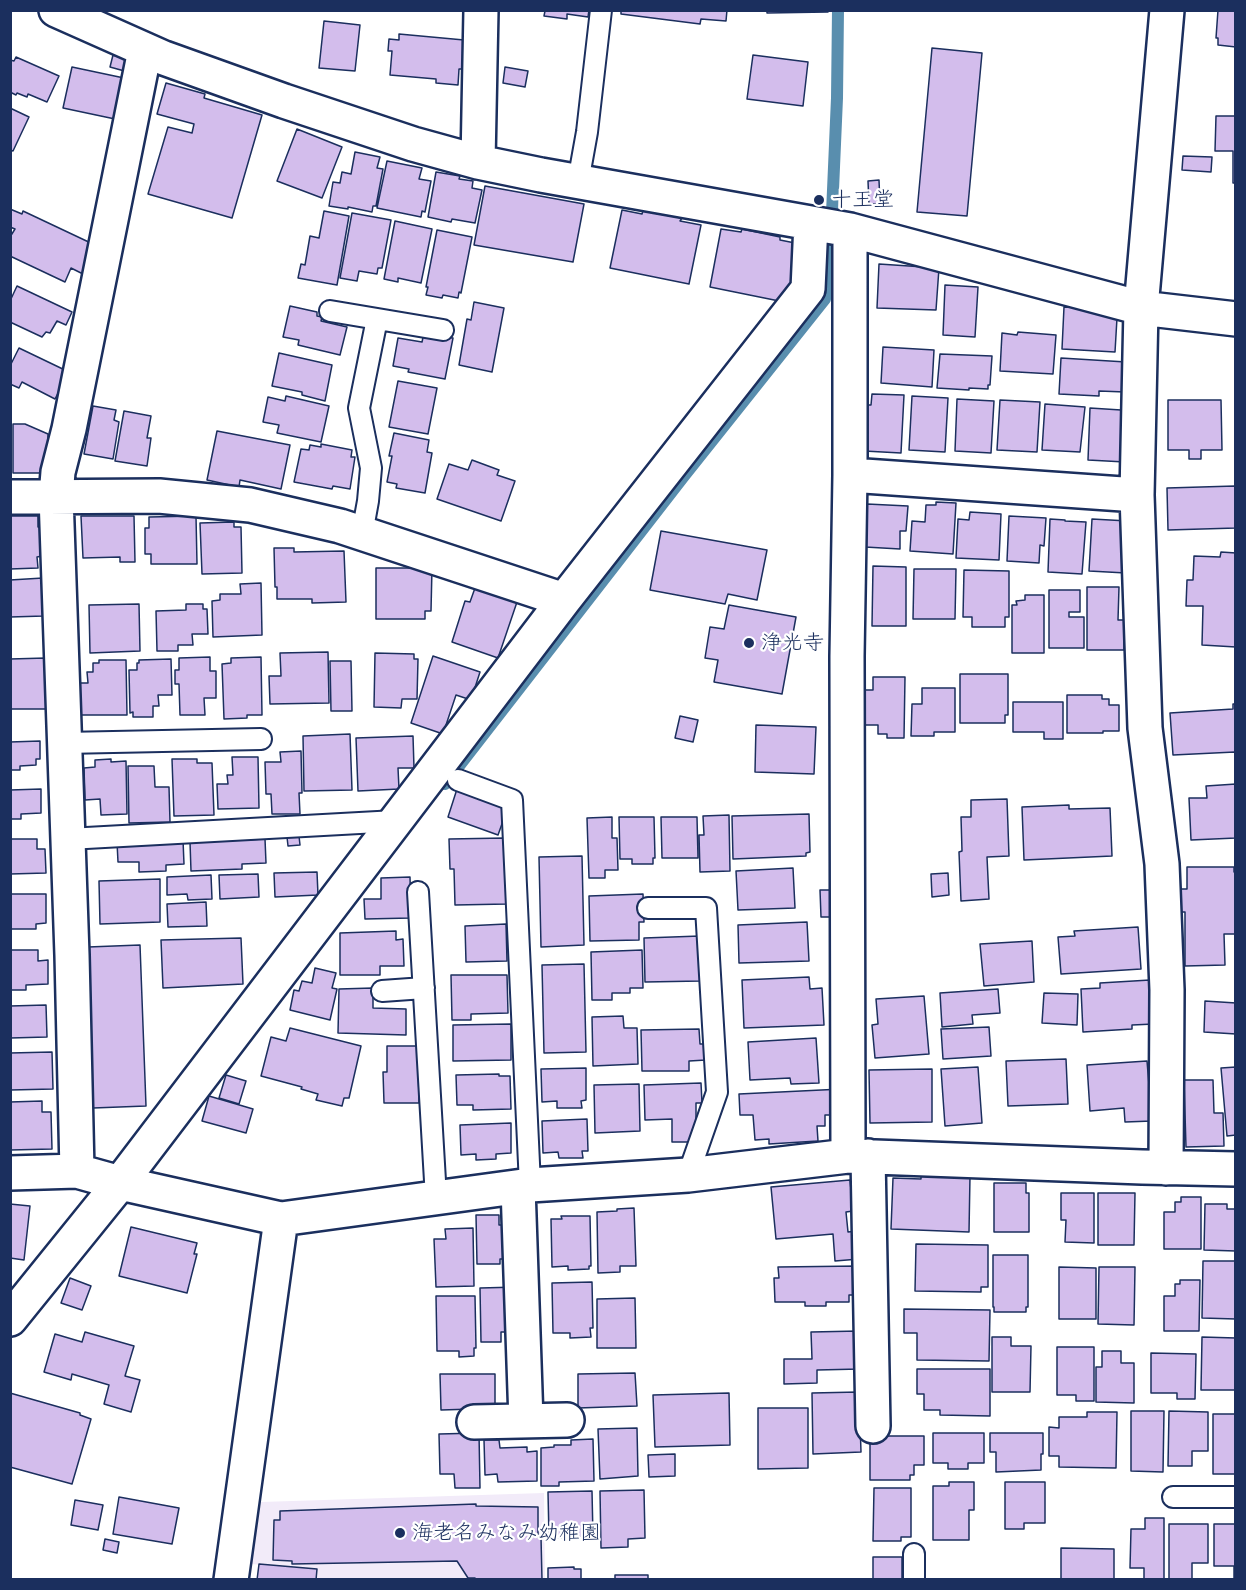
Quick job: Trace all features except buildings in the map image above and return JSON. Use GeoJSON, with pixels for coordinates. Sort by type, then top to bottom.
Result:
{"type":"FeatureCollection","features":[{"type":"Feature","properties":{"kind":"street"},"geometry":{"type":"LineString","coordinates":[[56,10],[164,58],[294,105],[412,144],[478,162],[830,226],[1140,308],[1236,319]]}},
{"type":"Feature","properties":{"kind":"street"},"geometry":{"type":"LineString","coordinates":[[478,162],[481,10]]}},
{"type":"Feature","properties":{"kind":"street"},"geometry":{"type":"LineString","coordinates":[[1166,1168],[1167,990],[1162,864],[1145,728],[1137,495],[1140,308],[1167,10]]}},
{"type":"Feature","properties":{"kind":"street"},"geometry":{"type":"LineString","coordinates":[[76,1171],[68,839],[56,496],[58,472],[72,417],[145,50]]}},
{"type":"Feature","properties":{"kind":"street"},"geometry":{"type":"LineString","coordinates":[[830,226],[849,475],[847,656],[858,1156],[873,1426]]}},
{"type":"Feature","properties":{"kind":"street"},"geometry":{"type":"LineString","coordinates":[[10,1319],[120,1183],[564,600],[808,289],[830,226]]}},
{"type":"Feature","properties":{"kind":"street"},"geometry":{"type":"LineString","coordinates":[[849,475],[1137,495]]}},
{"type":"Feature","properties":{"kind":"street"},"geometry":{"type":"LineString","coordinates":[[10,497],[159,496],[250,506],[340,526],[564,600]]}},
{"type":"Feature","properties":{"kind":"street"},"geometry":{"type":"LineString","coordinates":[[10,1173],[76,1171],[281,1219],[524,1186],[688,1175],[858,1156],[1236,1169]]}},
{"type":"Feature","properties":{"kind":"street"},"geometry":{"type":"LineString","coordinates":[[524,1186],[526,1421]]}},
{"type":"Feature","properties":{"kind":"street"},"geometry":{"type":"LineString","coordinates":[[231,1580],[281,1219]]}},
{"type":"Feature","properties":{"kind":"street"},"geometry":{"type":"LineString","coordinates":[[474,1422],[567,1420]]}},
{"type":"Feature","properties":{"kind":"lane"},"geometry":{"type":"LineString","coordinates":[[578,182],[588,122],[601,10]]}},
{"type":"Feature","properties":{"kind":"lane"},"geometry":{"type":"LineString","coordinates":[[330,311],[443,330]]}},
{"type":"Feature","properties":{"kind":"lane"},"geometry":{"type":"LineString","coordinates":[[362,534],[371,468],[359,408],[377,319]]}},
{"type":"Feature","properties":{"kind":"lane"},"geometry":{"type":"LineString","coordinates":[[64,743],[261,740]]}},
{"type":"Feature","properties":{"kind":"lane"},"geometry":{"type":"LineString","coordinates":[[458,780],[512,800],[524,1186]]}},
{"type":"Feature","properties":{"kind":"lane"},"geometry":{"type":"LineString","coordinates":[[68,839],[396,821]]}},
{"type":"Feature","properties":{"kind":"lane"},"geometry":{"type":"LineString","coordinates":[[418,892],[436,1198]]}},
{"type":"Feature","properties":{"kind":"lane"},"geometry":{"type":"LineString","coordinates":[[648,908],[706,908],[717,1092],[688,1175]]}},
{"type":"Feature","properties":{"kind":"lane"},"geometry":{"type":"LineString","coordinates":[[382,991],[423,988]]}},
{"type":"Feature","properties":{"kind":"lane"},"geometry":{"type":"LineString","coordinates":[[1173,1497],[1236,1497]]}},
{"type":"Feature","properties":{"kind":"lane"},"geometry":{"type":"LineString","coordinates":[[914,1554],[914,1580]]}},
{"type":"Feature","properties":{"kind":"shaded area","name":"海老名みなみ幼稚園"},"geometry":{"type":"Polygon","coordinates":[[[544,1493],[545,1579],[317,1579],[316,1569],[251,1564],[261,1502],[544,1493]]]}},
{"type":"Feature","properties":{"kind":"waterway"},"geometry":{"type":"LineString","coordinates":[[445,784],[684,476],[825,299],[832,213],[838,10]]}},
{"type":"Feature","properties":{"kind":"place","name":"十王堂"},"geometry":{"type":"Point","coordinates":[819,200]}},
{"type":"Feature","properties":{"kind":"place","name":"浄光寺"},"geometry":{"type":"Point","coordinates":[749,643]}},
{"type":"Feature","properties":{"kind":"place","name":"海老名みなみ幼稚園"},"geometry":{"type":"Point","coordinates":[400,1533]}}]}
